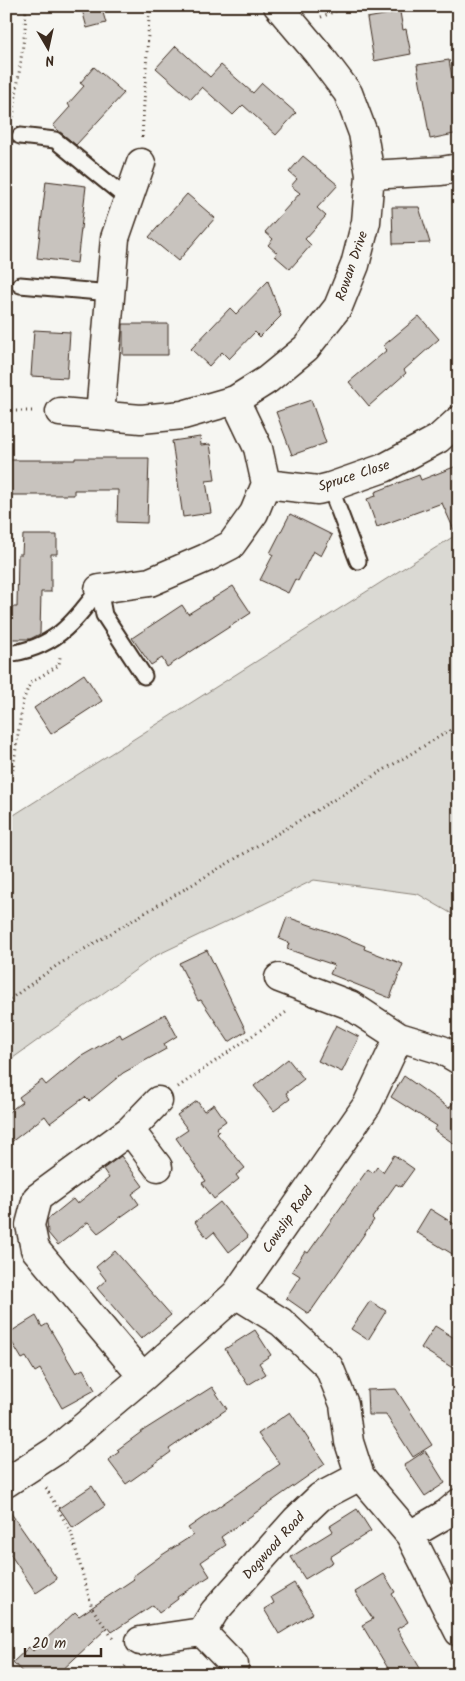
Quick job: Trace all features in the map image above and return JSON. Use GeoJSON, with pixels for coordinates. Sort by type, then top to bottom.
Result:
{"type":"FeatureCollection","features":[{"type":"Feature","properties":{"kind":"street","name":"Rowan Drive"},"geometry":{"type":"LineString","coordinates":[[60,412],[141,419],[183,415],[235,400],[267,380],[306,348],[338,307],[354,265],[366,222],[370,175],[363,133],[348,93],[317,52],[278,6]]}},
{"type":"Feature","properties":{"kind":"street"},"geometry":{"type":"LineString","coordinates":[[100,415],[116,238],[141,163]]}},
{"type":"Feature","properties":{"kind":"street"},"geometry":{"type":"LineString","coordinates":[[370,175],[441,172],[459,168]]}},
{"type":"Feature","properties":{"kind":"street"},"geometry":{"type":"LineString","coordinates":[[99,589],[150,582],[231,545],[254,513],[266,484],[258,448],[235,400]]}},
{"type":"Feature","properties":{"kind":"street","name":"Spruce Close"},"geometry":{"type":"LineString","coordinates":[[266,484],[318,490],[330,487],[384,468],[438,439],[459,420]]}},
{"type":"Feature","properties":{"kind":"street"},"geometry":{"type":"LineString","coordinates":[[280,978],[350,1005],[399,1037],[442,1050],[459,1060]]}},
{"type":"Feature","properties":{"kind":"street","name":"Cowslip Road"},"geometry":{"type":"LineString","coordinates":[[6,1483],[55,1451],[143,1377],[236,1294],[367,1105],[399,1037]]}},
{"type":"Feature","properties":{"kind":"street"},"geometry":{"type":"LineString","coordinates":[[143,1377],[35,1249],[30,1225],[37,1198],[130,1130],[158,1101]]}},
{"type":"Feature","properties":{"kind":"street"},"geometry":{"type":"LineString","coordinates":[[130,1130],[158,1166]]}},
{"type":"Feature","properties":{"kind":"street"},"geometry":{"type":"LineString","coordinates":[[236,1294],[281,1322],[329,1367],[344,1404],[348,1442],[360,1476],[410,1535],[459,1632]]}},
{"type":"Feature","properties":{"kind":"street","name":"Dogwood Road"},"geometry":{"type":"LineString","coordinates":[[202,1632],[214,1612],[296,1520],[320,1497],[360,1476]]}},
{"type":"Feature","properties":{"kind":"street"},"geometry":{"type":"LineString","coordinates":[[410,1535],[446,1514],[459,1503]]}},
{"type":"Feature","properties":{"kind":"street"},"geometry":{"type":"LineString","coordinates":[[140,1641],[202,1632],[234,1665]]}},
{"type":"Feature","properties":{"kind":"lane"},"geometry":{"type":"LineString","coordinates":[[14,135],[54,140],[129,200]]}},
{"type":"Feature","properties":{"kind":"lane"},"geometry":{"type":"LineString","coordinates":[[20,285],[110,293]]}},
{"type":"Feature","properties":{"kind":"lane"},"geometry":{"type":"LineString","coordinates":[[330,487],[358,561]]}},
{"type":"Feature","properties":{"kind":"lane"},"geometry":{"type":"LineString","coordinates":[[6,654],[27,652],[60,635],[79,616],[99,589]]}},
{"type":"Feature","properties":{"kind":"lane"},"geometry":{"type":"LineString","coordinates":[[99,589],[104,615],[144,676]]}},
{"type":"Feature","properties":{"kind":"path"},"geometry":{"type":"LineString","coordinates":[[6,163],[14,135],[26,6]]}},
{"type":"Feature","properties":{"kind":"path"},"geometry":{"type":"LineString","coordinates":[[141,163],[149,18],[152,6]]}},
{"type":"Feature","properties":{"kind":"path"},"geometry":{"type":"LineString","coordinates":[[6,784],[12,775],[23,701],[30,683],[59,665],[60,635]]}},
{"type":"Feature","properties":{"kind":"path"},"geometry":{"type":"LineString","coordinates":[[6,1002],[56,966],[459,725]]}},
{"type":"Feature","properties":{"kind":"path"},"geometry":{"type":"LineString","coordinates":[[158,1101],[315,992]]}},
{"type":"Feature","properties":{"kind":"path"},"geometry":{"type":"LineString","coordinates":[[33,1465],[70,1532],[92,1608],[118,1647],[140,1641]]}},
{"type":"Feature","properties":{"kind":"shaded area"},"geometry":{"type":"Polygon","coordinates":[[[459,533],[459,918],[418,894],[314,880],[155,956],[6,1063],[6,820],[459,533]]]}},
{"type":"Feature","properties":{"kind":"building"},"geometry":{"type":"Polygon","coordinates":[[[81,6],[101,6],[106,23],[87,28],[81,6]]]}},
{"type":"Feature","properties":{"kind":"building"},"geometry":{"type":"Polygon","coordinates":[[[400,12],[403,30],[406,29],[411,54],[374,61],[367,18],[400,12]]]}},
{"type":"Feature","properties":{"kind":"building"},"geometry":{"type":"Polygon","coordinates":[[[176,46],[210,77],[221,65],[253,93],[262,83],[296,113],[276,135],[243,105],[233,115],[202,87],[191,99],[156,68],[176,46]]]}},
{"type":"Feature","properties":{"kind":"building"},"geometry":{"type":"Polygon","coordinates":[[[449,60],[459,117],[459,133],[430,139],[417,65],[449,60]]]}},
{"type":"Feature","properties":{"kind":"building"},"geometry":{"type":"Polygon","coordinates":[[[94,67],[124,93],[76,145],[53,126],[70,107],[68,104],[84,86],[80,83],[94,67]]]}},
{"type":"Feature","properties":{"kind":"building"},"geometry":{"type":"Polygon","coordinates":[[[303,156],[338,185],[317,208],[326,216],[305,239],[311,245],[290,269],[275,256],[277,253],[268,245],[273,239],[265,232],[300,193],[291,186],[297,179],[289,172],[303,156]]]}},
{"type":"Feature","properties":{"kind":"building"},"geometry":{"type":"Polygon","coordinates":[[[46,181],[86,186],[77,263],[37,258],[46,181]]]}},
{"type":"Feature","properties":{"kind":"building"},"geometry":{"type":"Polygon","coordinates":[[[187,194],[215,218],[178,261],[149,237],[187,194]]]}},
{"type":"Feature","properties":{"kind":"building"},"geometry":{"type":"Polygon","coordinates":[[[392,207],[419,207],[430,243],[393,244],[392,207]]]}},
{"type":"Feature","properties":{"kind":"building"},"geometry":{"type":"Polygon","coordinates":[[[268,281],[281,316],[260,337],[255,332],[229,359],[222,352],[209,366],[191,349],[230,308],[236,314],[268,281]]]}},
{"type":"Feature","properties":{"kind":"building"},"geometry":{"type":"Polygon","coordinates":[[[419,316],[439,339],[404,370],[406,373],[369,406],[349,382],[387,350],[383,346],[419,316]]]}},
{"type":"Feature","properties":{"kind":"building"},"geometry":{"type":"Polygon","coordinates":[[[123,324],[168,324],[168,355],[123,355],[123,324]]]}},
{"type":"Feature","properties":{"kind":"building"},"geometry":{"type":"Polygon","coordinates":[[[34,330],[70,332],[67,378],[31,376],[34,330]]]}},
{"type":"Feature","properties":{"kind":"building"},"geometry":{"type":"Polygon","coordinates":[[[311,400],[326,443],[292,455],[276,412],[311,400]]]}},
{"type":"Feature","properties":{"kind":"building"},"geometry":{"type":"Polygon","coordinates":[[[200,437],[201,445],[210,444],[212,457],[215,480],[206,481],[211,513],[183,517],[172,441],[200,437]]]}},
{"type":"Feature","properties":{"kind":"building"},"geometry":{"type":"Polygon","coordinates":[[[75,458],[149,458],[147,523],[117,522],[118,490],[74,490],[74,495],[6,495],[6,460],[75,460],[75,458]]]}},
{"type":"Feature","properties":{"kind":"building"},"geometry":{"type":"Polygon","coordinates":[[[459,465],[459,541],[442,503],[377,527],[367,499],[376,496],[375,492],[419,475],[421,480],[459,465]]]}},
{"type":"Feature","properties":{"kind":"building"},"geometry":{"type":"Polygon","coordinates":[[[290,514],[332,535],[321,556],[313,551],[298,581],[295,579],[288,593],[260,580],[273,555],[270,553],[290,514]]]}},
{"type":"Feature","properties":{"kind":"building"},"geometry":{"type":"Polygon","coordinates":[[[23,535],[57,535],[57,554],[51,554],[51,592],[41,592],[40,634],[30,639],[7,639],[7,607],[17,607],[18,554],[22,554],[23,535]]]}},
{"type":"Feature","properties":{"kind":"building"},"geometry":{"type":"Polygon","coordinates":[[[233,586],[251,613],[167,667],[162,658],[151,665],[132,638],[182,605],[188,614],[233,586]]]}},
{"type":"Feature","properties":{"kind":"building"},"geometry":{"type":"Polygon","coordinates":[[[84,674],[102,701],[51,734],[34,708],[84,674]]]}},
{"type":"Feature","properties":{"kind":"building"},"geometry":{"type":"Polygon","coordinates":[[[287,917],[333,933],[365,946],[364,949],[403,964],[390,998],[330,974],[334,965],[287,949],[289,943],[279,939],[287,917]]]}},
{"type":"Feature","properties":{"kind":"building"},"geometry":{"type":"Polygon","coordinates":[[[207,950],[246,1031],[229,1042],[201,1000],[198,1001],[179,963],[207,950]]]}},
{"type":"Feature","properties":{"kind":"building"},"geometry":{"type":"Polygon","coordinates":[[[165,1014],[177,1036],[164,1044],[166,1049],[123,1073],[89,1101],[85,1097],[50,1123],[45,1116],[6,1146],[6,1114],[22,1102],[19,1097],[42,1080],[46,1085],[80,1057],[120,1034],[122,1038],[165,1014]]]}},
{"type":"Feature","properties":{"kind":"building"},"geometry":{"type":"Polygon","coordinates":[[[336,1025],[359,1037],[342,1072],[318,1061],[336,1025]]]}},
{"type":"Feature","properties":{"kind":"building"},"geometry":{"type":"Polygon","coordinates":[[[288,1059],[304,1079],[286,1093],[290,1099],[274,1111],[254,1086],[288,1059]]]}},
{"type":"Feature","properties":{"kind":"building"},"geometry":{"type":"Polygon","coordinates":[[[404,1076],[449,1108],[459,1095],[459,1147],[434,1130],[437,1126],[391,1097],[404,1076]]]}},
{"type":"Feature","properties":{"kind":"building"},"geometry":{"type":"Polygon","coordinates":[[[197,1101],[204,1111],[214,1104],[226,1121],[216,1128],[219,1132],[217,1134],[245,1168],[236,1175],[239,1179],[214,1199],[202,1183],[206,1181],[176,1138],[188,1130],[177,1115],[197,1101]]]}},
{"type":"Feature","properties":{"kind":"building"},"geometry":{"type":"Polygon","coordinates":[[[394,1155],[414,1169],[401,1187],[396,1184],[372,1218],[374,1220],[309,1314],[286,1298],[300,1276],[292,1271],[305,1251],[308,1253],[368,1169],[373,1173],[377,1167],[383,1172],[394,1155]]]}},
{"type":"Feature","properties":{"kind":"building"},"geometry":{"type":"Polygon","coordinates":[[[121,1156],[143,1186],[132,1194],[139,1204],[98,1233],[88,1222],[58,1245],[48,1233],[47,1220],[73,1199],[77,1204],[109,1178],[103,1169],[121,1156]]]}},
{"type":"Feature","properties":{"kind":"building"},"geometry":{"type":"Polygon","coordinates":[[[220,1202],[248,1237],[229,1252],[214,1232],[207,1238],[195,1222],[220,1202]]]}},
{"type":"Feature","properties":{"kind":"building"},"geometry":{"type":"Polygon","coordinates":[[[430,1209],[459,1227],[459,1258],[416,1232],[430,1209]]]}},
{"type":"Feature","properties":{"kind":"building"},"geometry":{"type":"Polygon","coordinates":[[[115,1251],[171,1315],[141,1339],[97,1288],[106,1280],[96,1267],[115,1251]]]}},
{"type":"Feature","properties":{"kind":"building"},"geometry":{"type":"Polygon","coordinates":[[[370,1301],[386,1311],[368,1340],[351,1329],[370,1301]]]}},
{"type":"Feature","properties":{"kind":"building"},"geometry":{"type":"Polygon","coordinates":[[[36,1316],[42,1327],[47,1324],[76,1373],[83,1369],[95,1390],[62,1408],[40,1369],[35,1372],[26,1357],[22,1359],[7,1334],[36,1316]]]}},
{"type":"Feature","properties":{"kind":"building"},"geometry":{"type":"Polygon","coordinates":[[[435,1326],[459,1341],[459,1372],[421,1348],[435,1326]]]}},
{"type":"Feature","properties":{"kind":"building"},"geometry":{"type":"Polygon","coordinates":[[[255,1330],[271,1355],[259,1363],[266,1374],[248,1385],[225,1349],[255,1330]]]}},
{"type":"Feature","properties":{"kind":"building"},"geometry":{"type":"Polygon","coordinates":[[[212,1387],[227,1409],[169,1449],[171,1452],[126,1484],[108,1460],[119,1452],[117,1450],[144,1430],[212,1387]]]}},
{"type":"Feature","properties":{"kind":"building"},"geometry":{"type":"Polygon","coordinates":[[[396,1389],[432,1445],[413,1457],[386,1415],[368,1415],[367,1390],[396,1389]]]}},
{"type":"Feature","properties":{"kind":"building"},"geometry":{"type":"Polygon","coordinates":[[[290,1412],[325,1464],[221,1537],[226,1545],[201,1562],[210,1576],[177,1597],[178,1599],[159,1613],[153,1605],[112,1632],[108,1627],[57,1675],[25,1675],[13,1662],[29,1647],[33,1651],[75,1612],[79,1616],[134,1579],[132,1577],[193,1535],[188,1528],[280,1464],[258,1434],[290,1412]]]}},
{"type":"Feature","properties":{"kind":"building"},"geometry":{"type":"Polygon","coordinates":[[[425,1451],[445,1483],[425,1496],[404,1465],[425,1451]]]}},
{"type":"Feature","properties":{"kind":"building"},"geometry":{"type":"Polygon","coordinates":[[[92,1486],[105,1506],[73,1528],[59,1508],[92,1486]]]}},
{"type":"Feature","properties":{"kind":"building"},"geometry":{"type":"Polygon","coordinates":[[[6,1506],[57,1579],[36,1593],[6,1548],[6,1506]]]}},
{"type":"Feature","properties":{"kind":"building"},"geometry":{"type":"Polygon","coordinates":[[[357,1509],[371,1531],[330,1557],[333,1562],[305,1579],[291,1557],[333,1531],[330,1526],[357,1509]]]}},
{"type":"Feature","properties":{"kind":"building"},"geometry":{"type":"Polygon","coordinates":[[[384,1574],[395,1592],[392,1594],[408,1622],[397,1629],[424,1675],[392,1675],[362,1625],[373,1619],[355,1592],[384,1574]]]}},
{"type":"Feature","properties":{"kind":"building"},"geometry":{"type":"Polygon","coordinates":[[[294,1583],[313,1613],[279,1634],[264,1609],[274,1603],[271,1597],[294,1583]]]}}]}
